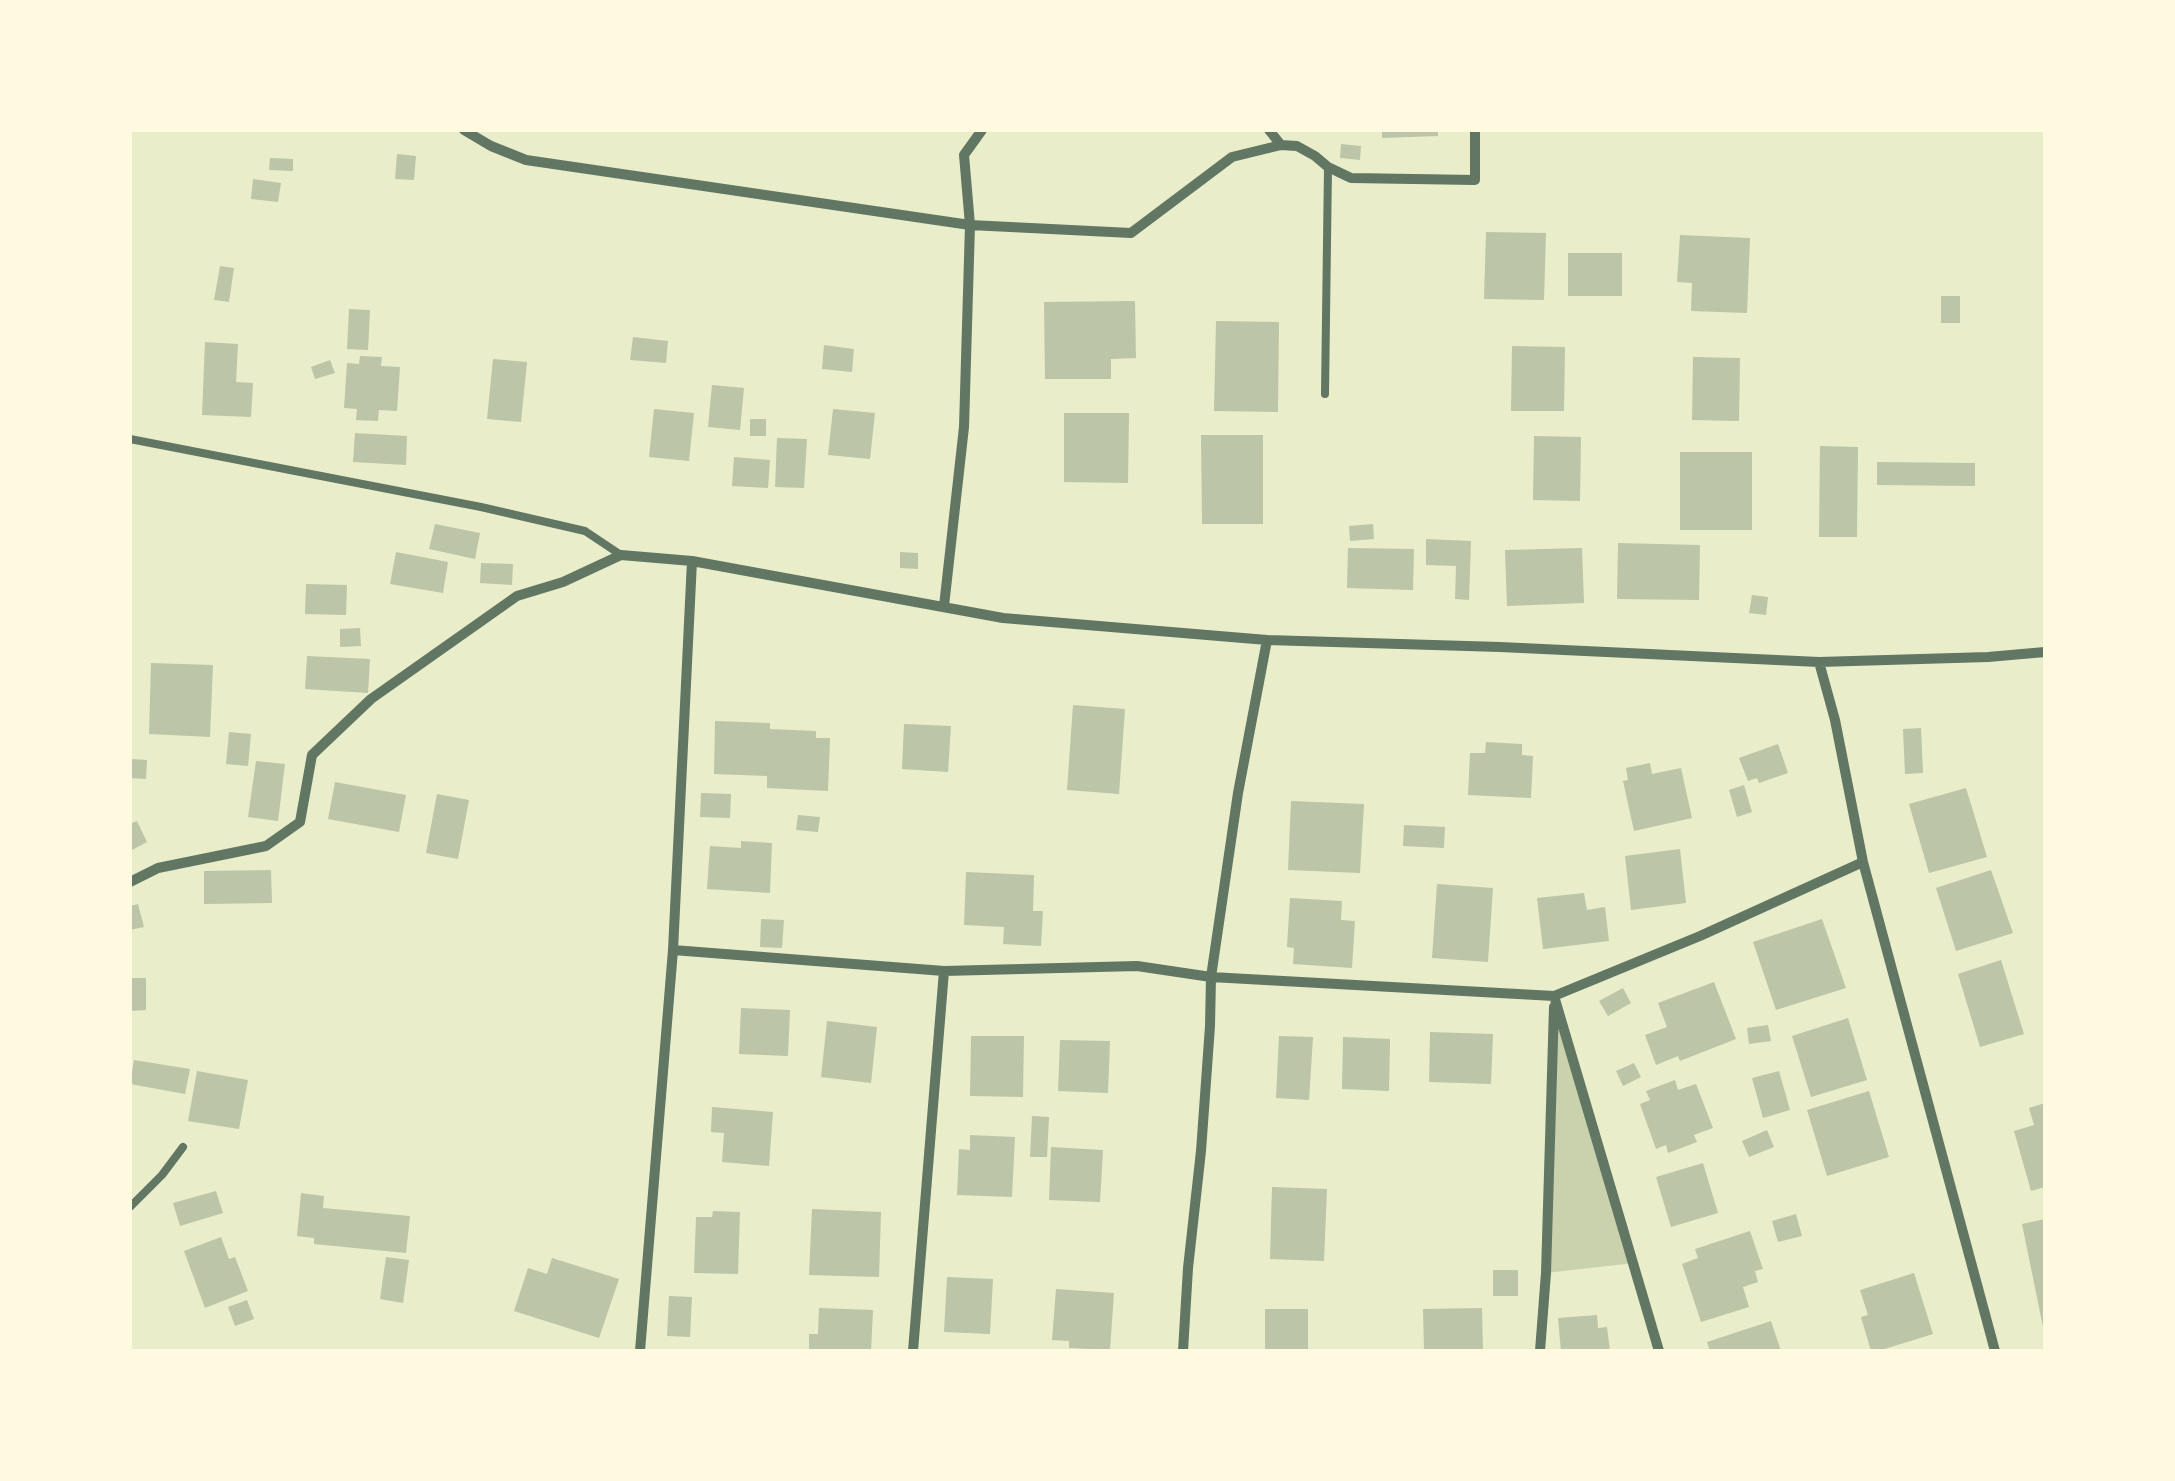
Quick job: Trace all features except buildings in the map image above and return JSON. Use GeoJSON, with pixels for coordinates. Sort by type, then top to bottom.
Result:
{"type":"FeatureCollection","features":[{"type":"Feature","properties":{"kind":"street"},"geometry":{"type":"LineString","coordinates":[[464,130],[526,160],[970,225],[1131,233],[1232,157],[1281,145],[1297,146],[1351,178],[1475,180],[1475,130]]}},
{"type":"Feature","properties":{"kind":"street"},"geometry":{"type":"LineString","coordinates":[[944,606],[964,427],[970,225],[964,155],[982,130]]}},
{"type":"Feature","properties":{"kind":"street"},"geometry":{"type":"LineString","coordinates":[[1269,130],[1281,145]]}},
{"type":"Feature","properties":{"kind":"street"},"geometry":{"type":"LineString","coordinates":[[130,882],[158,868],[266,846],[300,822],[312,755],[370,699],[517,596],[562,582],[620,555],[692,561],[1003,618],[1266,640],[1500,646],[1819,662],[2045,652]]}},
{"type":"Feature","properties":{"kind":"street"},"geometry":{"type":"LineString","coordinates":[[640,1351],[673,950],[692,561]]}},
{"type":"Feature","properties":{"kind":"street"},"geometry":{"type":"LineString","coordinates":[[1183,1351],[1211,976],[1266,640]]}},
{"type":"Feature","properties":{"kind":"street"},"geometry":{"type":"LineString","coordinates":[[1819,662],[1835,720],[1863,862],[1995,1351]]}},
{"type":"Feature","properties":{"kind":"street"},"geometry":{"type":"LineString","coordinates":[[673,950],[944,971],[1137,966],[1211,976],[1554,996],[1700,936],[1863,862]]}},
{"type":"Feature","properties":{"kind":"street"},"geometry":{"type":"LineString","coordinates":[[913,1351],[944,971]]}},
{"type":"Feature","properties":{"kind":"street"},"geometry":{"type":"LineString","coordinates":[[1540,1351],[1554,996]]}},
{"type":"Feature","properties":{"kind":"street"},"geometry":{"type":"LineString","coordinates":[[1554,996],[1659,1351]]}},
{"type":"Feature","properties":{"kind":"lane"},"geometry":{"type":"LineString","coordinates":[[1325,394],[1328,167]]}},
{"type":"Feature","properties":{"kind":"lane"},"geometry":{"type":"LineString","coordinates":[[130,439],[481,506],[585,531],[620,555]]}},
{"type":"Feature","properties":{"kind":"lane"},"geometry":{"type":"LineString","coordinates":[[130,1207],[183,1147]]}},
{"type":"Feature","properties":{"kind":"green space"},"geometry":{"type":"Polygon","coordinates":[[[1554,996],[1634,1263],[1546,1273],[1554,996]]]}}]}
